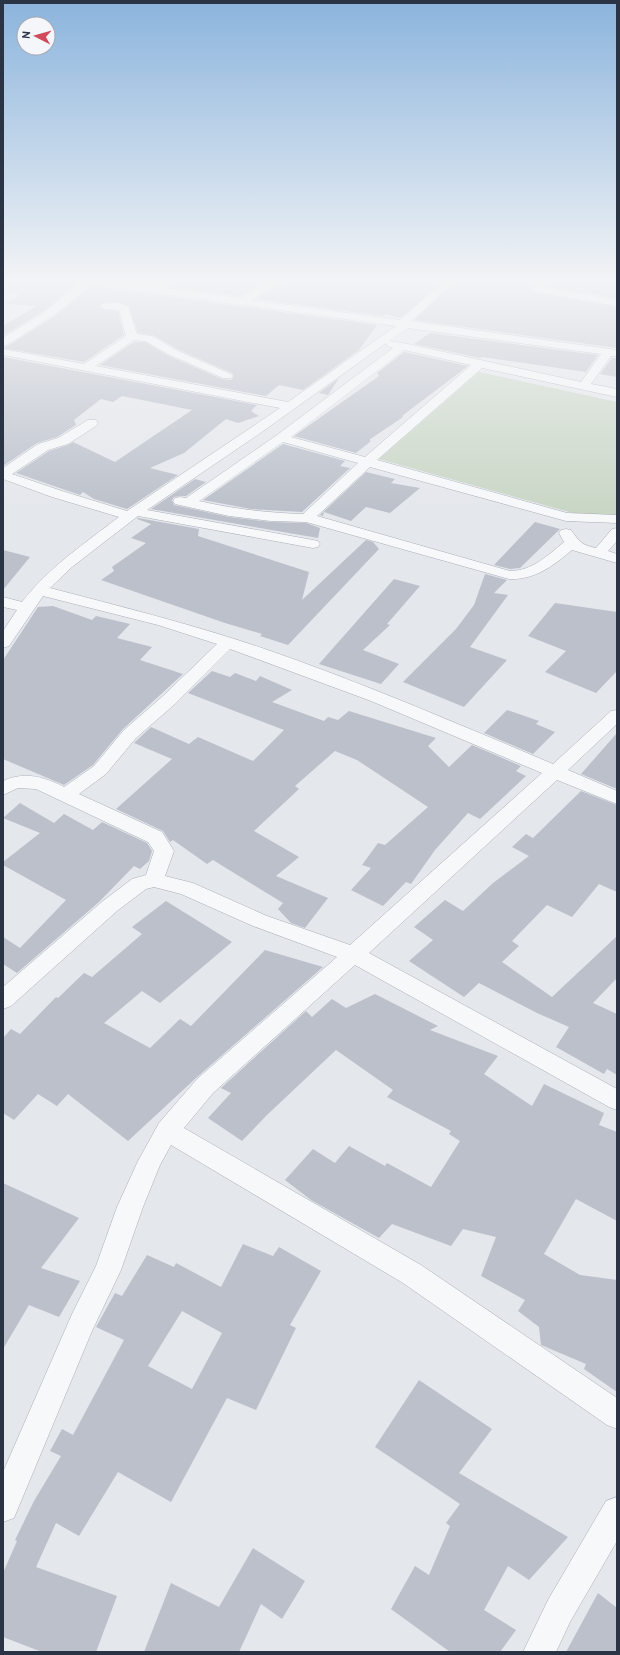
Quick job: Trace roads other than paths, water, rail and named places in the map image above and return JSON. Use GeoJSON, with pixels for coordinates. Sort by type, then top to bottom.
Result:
{"type":"FeatureCollection","features":[{"type":"Feature","properties":{"kind":"street"},"geometry":{"type":"LineString","coordinates":[[30,357],[290,406]]}},
{"type":"Feature","properties":{"kind":"street"},"geometry":{"type":"LineString","coordinates":[[86,368],[102,357]]}},
{"type":"Feature","properties":{"kind":"street"},"geometry":{"type":"LineString","coordinates":[[186,357],[227,376]]}},
{"type":"Feature","properties":{"kind":"street"},"geometry":{"type":"LineString","coordinates":[[3,643],[26,607],[40,590],[67,564],[132,514],[360,357]]}},
{"type":"Feature","properties":{"kind":"street"},"geometry":{"type":"LineString","coordinates":[[188,503],[281,438],[388,357]]}},
{"type":"Feature","properties":{"kind":"street"},"geometry":{"type":"LineString","coordinates":[[451,357],[617,393]]}},
{"type":"Feature","properties":{"kind":"street"},"geometry":{"type":"LineString","coordinates":[[584,386],[608,357]]}},
{"type":"Feature","properties":{"kind":"street"},"geometry":{"type":"LineString","coordinates":[[307,518],[365,462],[440,396],[480,364]]}},
{"type":"Feature","properties":{"kind":"street"},"geometry":{"type":"LineString","coordinates":[[3,474],[43,447],[63,441],[92,423]]}},
{"type":"Feature","properties":{"kind":"street"},"geometry":{"type":"LineString","coordinates":[[281,438],[566,517],[617,519]]}},
{"type":"Feature","properties":{"kind":"street"},"geometry":{"type":"LineString","coordinates":[[3,474],[57,494],[132,514],[313,544]]}},
{"type":"Feature","properties":{"kind":"street"},"geometry":{"type":"LineString","coordinates":[[159,495],[230,512],[271,517],[307,518],[500,573],[516,576],[528,574],[548,563],[571,543]]}},
{"type":"Feature","properties":{"kind":"street"},"geometry":{"type":"LineString","coordinates":[[566,517],[566,535],[571,543],[582,549],[599,552],[617,558]]}},
{"type":"Feature","properties":{"kind":"street"},"geometry":{"type":"LineString","coordinates":[[599,552],[617,532]]}},
{"type":"Feature","properties":{"kind":"street"},"geometry":{"type":"LineString","coordinates":[[40,590],[164,622],[260,653],[377,697],[617,798]]}},
{"type":"Feature","properties":{"kind":"street"},"geometry":{"type":"LineString","coordinates":[[3,602],[26,607]]}},
{"type":"Feature","properties":{"kind":"street"},"geometry":{"type":"LineString","coordinates":[[65,795],[100,770],[130,734],[169,700],[228,642]]}},
{"type":"Feature","properties":{"kind":"street"},"geometry":{"type":"LineString","coordinates":[[3,1507],[82,1323],[108,1270],[130,1207],[150,1161],[167,1130],[206,1086],[556,772],[617,715]]}},
{"type":"Feature","properties":{"kind":"street"},"geometry":{"type":"LineString","coordinates":[[3,789],[23,780],[40,783],[155,838],[164,851],[154,880]]}},
{"type":"Feature","properties":{"kind":"street"},"geometry":{"type":"LineString","coordinates":[[3,1000],[110,906],[139,884],[154,880],[186,888],[260,921],[353,954],[617,1100]]}},
{"type":"Feature","properties":{"kind":"street"},"geometry":{"type":"LineString","coordinates":[[167,1130],[412,1274],[617,1415]]}},
{"type":"Feature","properties":{"kind":"street"},"geometry":{"type":"LineString","coordinates":[[539,1652],[559,1611],[617,1512]]}}]}
